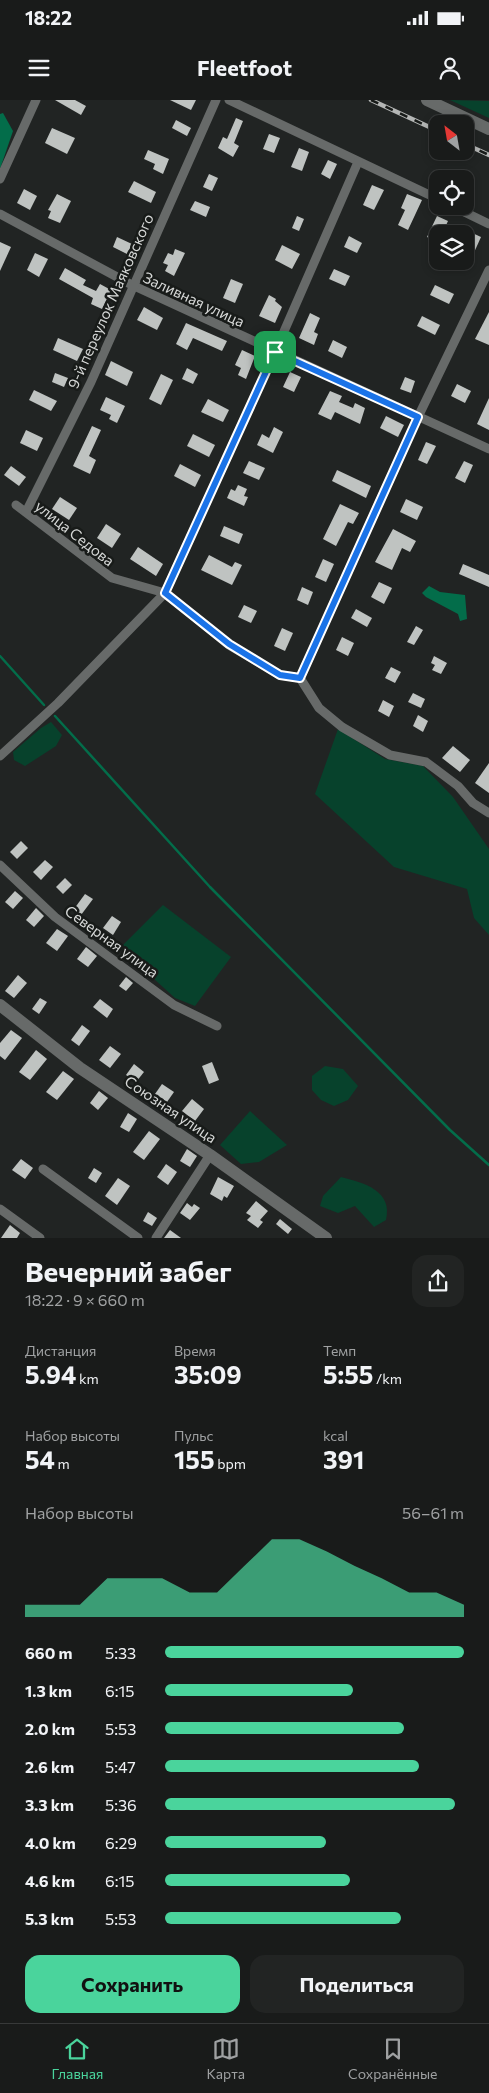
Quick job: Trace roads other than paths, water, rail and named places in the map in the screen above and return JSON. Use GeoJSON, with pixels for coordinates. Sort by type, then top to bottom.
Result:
{"type":"FeatureCollection","features":[{"type":"Feature","properties":{"kind":"street"},"geometry":{"type":"LineString","coordinates":[[0,179],[36,100]]}},
{"type":"Feature","properties":{"kind":"street","name":"9-й переулок Маяковского"},"geometry":{"type":"LineString","coordinates":[[26,512],[91,382],[132,285],[216,100]]}},
{"type":"Feature","properties":{"kind":"street"},"geometry":{"type":"LineString","coordinates":[[229,100],[429,196]]}},
{"type":"Feature","properties":{"kind":"street"},"geometry":{"type":"LineString","coordinates":[[427,100],[489,128]]}},
{"type":"Feature","properties":{"kind":"street"},"geometry":{"type":"LineString","coordinates":[[0,756],[58,703],[165,593],[275,352],[358,162]]}},
{"type":"Feature","properties":{"kind":"street","name":"Заливная улица"},"geometry":{"type":"LineString","coordinates":[[0,214],[132,285],[489,449]]}},
{"type":"Feature","properties":{"kind":"street"},"geometry":{"type":"LineString","coordinates":[[470,215],[489,224]]}},
{"type":"Feature","properties":{"kind":"street"},"geometry":{"type":"LineString","coordinates":[[489,270],[418,417],[300,678],[320,708],[342,727],[390,754],[426,762],[458,786],[472,803],[489,813]]}},
{"type":"Feature","properties":{"kind":"street","name":"улица Седова"},"geometry":{"type":"LineString","coordinates":[[16,505],[112,578],[165,593],[229,644],[280,675],[300,678]]}},
{"type":"Feature","properties":{"kind":"street","name":"Северная улица"},"geometry":{"type":"LineString","coordinates":[[0,865],[55,917],[174,1004],[217,1026]]}},
{"type":"Feature","properties":{"kind":"street","name":"Союзная улица"},"geometry":{"type":"LineString","coordinates":[[0,1005],[80,1068],[210,1155],[326,1238]]}},
{"type":"Feature","properties":{"kind":"street"},"geometry":{"type":"LineString","coordinates":[[156,1238],[210,1155]]}},
{"type":"Feature","properties":{"kind":"street"},"geometry":{"type":"LineString","coordinates":[[44,1169],[138,1238]]}},
{"type":"Feature","properties":{"kind":"street"},"geometry":{"type":"LineString","coordinates":[[0,1209],[40,1238]]}},
{"type":"Feature","properties":{"kind":"waterway"},"geometry":{"type":"LineString","coordinates":[[0,656],[44,705]]}},
{"type":"Feature","properties":{"kind":"waterway"},"geometry":{"type":"LineString","coordinates":[[55,716],[210,887],[450,1130],[489,1165]]}},
{"type":"Feature","properties":{"kind":"railway"},"geometry":{"type":"LineString","coordinates":[[371,100],[429,127]]}},
{"type":"Feature","properties":{"kind":"railway"},"geometry":{"type":"LineString","coordinates":[[474,148],[489,155]]}}]}
